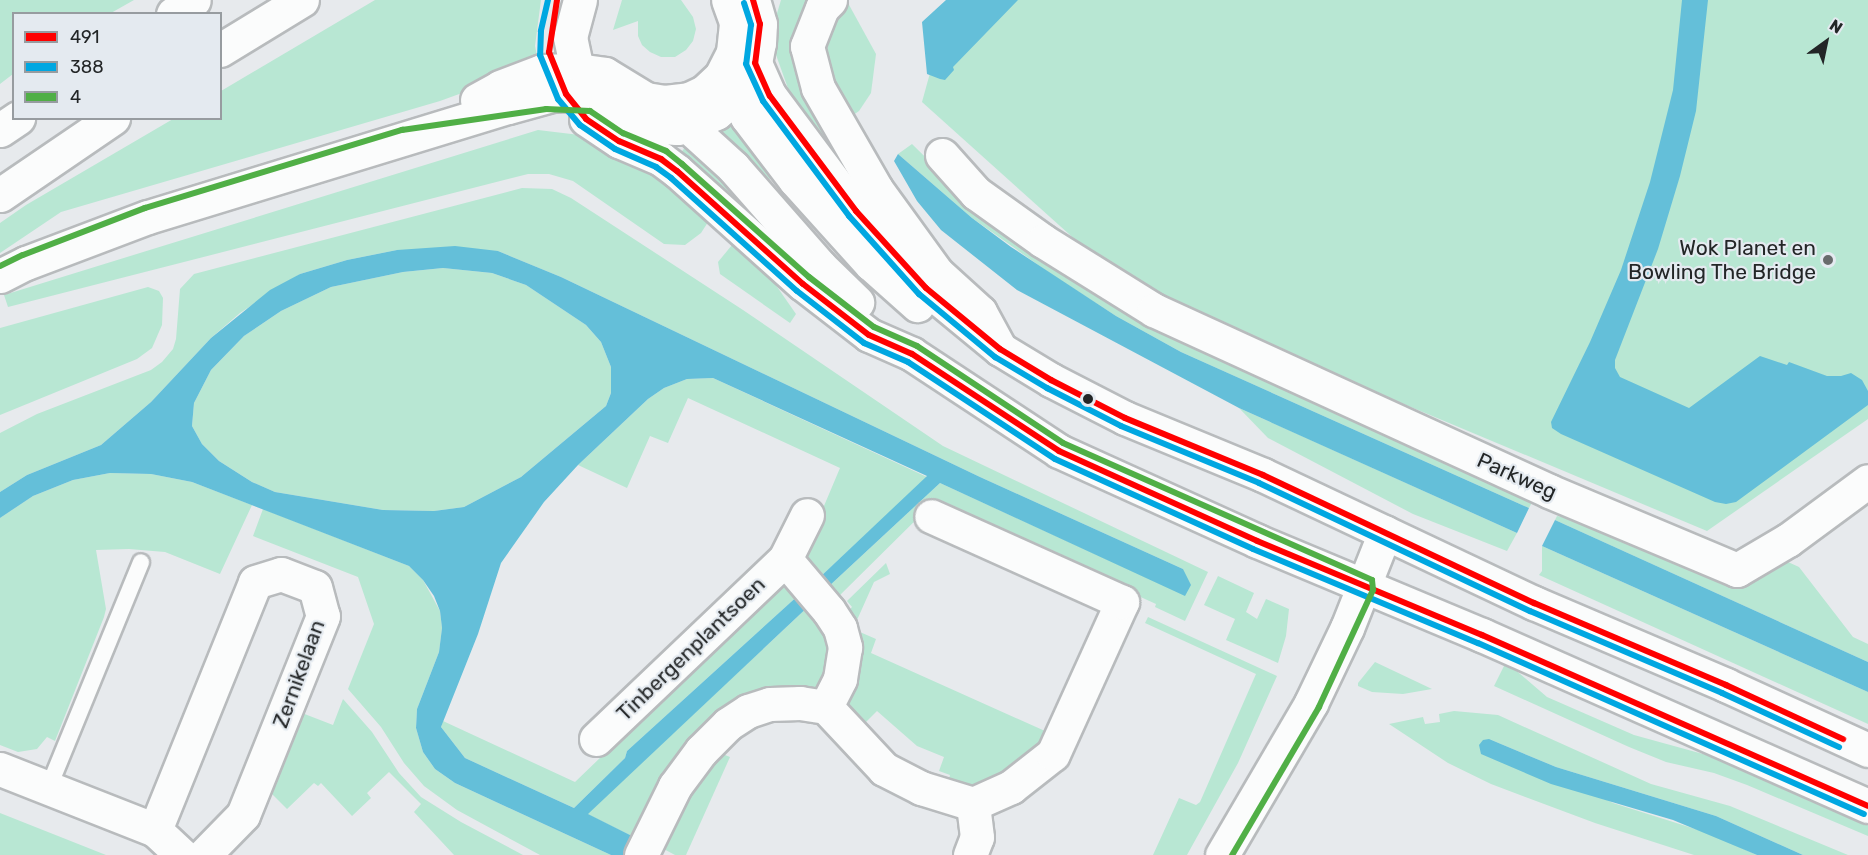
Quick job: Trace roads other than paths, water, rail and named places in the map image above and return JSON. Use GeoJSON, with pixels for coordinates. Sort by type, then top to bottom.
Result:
{"type":"FeatureCollection","features":[{"type":"Feature","properties":{"kind":"street"},"geometry":{"type":"LineString","coordinates":[[176,12],[194,0]]}},
{"type":"Feature","properties":{"kind":"street"},"geometry":{"type":"LineString","coordinates":[[222,49],[302,0]]}},
{"type":"Feature","properties":{"kind":"street"},"geometry":{"type":"LineString","coordinates":[[557,0],[550,33],[549,51],[577,91],[619,141],[661,159],[677,171],[803,284],[869,335],[912,354],[1059,451],[1868,806]]}},
{"type":"Feature","properties":{"kind":"street"},"geometry":{"type":"LineString","coordinates":[[577,91],[570,37],[580,0]]}},
{"type":"Feature","properties":{"kind":"street"},"geometry":{"type":"LineString","coordinates":[[404,140],[500,87],[577,91],[627,120],[647,126],[677,128],[688,126],[716,112],[728,86],[736,40],[736,22],[728,0]]}},
{"type":"Feature","properties":{"kind":"street"},"geometry":{"type":"LineString","coordinates":[[753,0],[760,24],[755,63],[770,96],[856,211],[927,288],[1000,349],[1051,380],[1125,418],[1263,475],[1534,603],[1726,685],[1868,750]]}},
{"type":"Feature","properties":{"kind":"street"},"geometry":{"type":"LineString","coordinates":[[830,0],[822,8],[807,46],[818,88],[876,189],[937,273],[980,312],[1000,349]]}},
{"type":"Feature","properties":{"kind":"street"},"geometry":{"type":"LineString","coordinates":[[0,276],[26,263],[148,217],[404,140],[547,118],[577,91],[605,74],[646,99],[665,102],[689,99],[704,92],[728,86],[755,63]]}},
{"type":"Feature","properties":{"kind":"street"},"geometry":{"type":"LineString","coordinates":[[728,86],[747,117],[795,180],[871,264],[919,307],[962,335],[1000,349]]}},
{"type":"Feature","properties":{"kind":"street"},"geometry":{"type":"LineString","coordinates":[[0,130],[15,120]]}},
{"type":"Feature","properties":{"kind":"street"},"geometry":{"type":"LineString","coordinates":[[0,195],[110,120]]}},
{"type":"Feature","properties":{"kind":"street"},"geometry":{"type":"LineString","coordinates":[[688,126],[734,167],[820,266],[884,323],[912,354]]}},
{"type":"Feature","properties":{"kind":"street","name":"Parkweg"},"geometry":{"type":"LineString","coordinates":[[942,156],[976,193],[1043,241],[1154,310],[1549,491],[1737,570],[1788,540],[1868,481]]}},
{"type":"Feature","properties":{"kind":"street","name":"Tinbergenplantsoen"},"geometry":{"type":"LineString","coordinates":[[596,740],[785,559],[807,515]]}},
{"type":"Feature","properties":{"kind":"street"},"geometry":{"type":"LineString","coordinates":[[640,855],[675,786],[701,751],[728,724],[748,711],[770,704],[800,703],[826,707],[884,769],[921,788],[973,804],[1011,787],[1053,754],[1122,602],[931,516]]}},
{"type":"Feature","properties":{"kind":"street"},"geometry":{"type":"LineString","coordinates":[[1222,855],[1311,703],[1365,586],[1385,532]]}},
{"type":"Feature","properties":{"kind":"street","name":"Tinbergenplantsoen"},"geometry":{"type":"LineString","coordinates":[[785,559],[830,611],[845,647],[840,679],[826,707]]}},
{"type":"Feature","properties":{"kind":"street","name":"Zernikelaan"},"geometry":{"type":"LineString","coordinates":[[155,830],[255,582],[281,574],[315,587],[323,616],[243,816],[204,855]]}},
{"type":"Feature","properties":{"kind":"street"},"geometry":{"type":"LineString","coordinates":[[0,769],[155,830],[182,855]]}},
{"type":"Feature","properties":{"kind":"street"},"geometry":{"type":"LineString","coordinates":[[970,855],[977,837],[973,804]]}},
{"type":"Feature","properties":{"kind":"lane"},"geometry":{"type":"LineString","coordinates":[[48,789],[141,561]]}},
{"type":"Feature","properties":{"kind":"water"},"geometry":{"type":"Polygon","coordinates":[[[946,0],[1018,0],[953,67],[954,70],[945,80],[927,74],[922,22],[946,0]]]}},
{"type":"Feature","properties":{"kind":"water"},"geometry":{"type":"Polygon","coordinates":[[[1682,0],[1708,0],[1696,111],[1680,176],[1658,249],[1615,360],[1615,368],[1620,377],[1689,408],[1760,356],[1787,365],[1789,362],[1827,376],[1851,373],[1862,380],[1868,391],[1868,405],[1736,502],[1726,504],[1715,502],[1561,434],[1552,428],[1551,422],[1590,342],[1621,270],[1650,182],[1673,90],[1682,0]]]}},
{"type":"Feature","properties":{"kind":"water"},"geometry":{"type":"Polygon","coordinates":[[[898,154],[972,218],[1011,247],[1116,316],[1181,352],[1529,508],[1517,533],[1239,408],[1017,290],[941,230],[917,201],[894,161],[898,154]]]}},
{"type":"Feature","properties":{"kind":"water"},"geometry":{"type":"Polygon","coordinates":[[[455,246],[498,251],[561,277],[980,477],[1183,569],[1191,585],[1185,596],[940,483],[827,588],[818,579],[927,476],[713,378],[687,379],[664,388],[648,399],[578,465],[544,502],[501,563],[478,634],[441,727],[465,758],[574,808],[625,758],[627,751],[802,592],[812,603],[588,814],[632,836],[624,855],[611,855],[455,783],[435,769],[423,752],[416,728],[417,709],[439,652],[442,628],[440,611],[434,596],[409,566],[192,482],[151,474],[110,473],[73,480],[33,496],[0,518],[0,492],[27,475],[101,445],[151,402],[211,338],[270,290],[300,274],[347,260],[397,250],[455,246]],[[443,268],[403,272],[331,287],[281,311],[244,336],[211,370],[194,403],[192,426],[202,444],[219,461],[252,482],[275,492],[383,510],[434,511],[464,507],[521,477],[606,406],[611,393],[611,367],[601,342],[586,325],[526,285],[492,273],[443,268]]]}},
{"type":"Feature","properties":{"kind":"water"},"geometry":{"type":"Polygon","coordinates":[[[1555,520],[1868,662],[1868,692],[1542,546],[1555,520]]]}},
{"type":"Feature","properties":{"kind":"water"},"geometry":{"type":"Polygon","coordinates":[[[1489,739],[1556,767],[1716,816],[1803,855],[1757,855],[1673,820],[1551,784],[1481,754],[1479,745],[1483,740],[1489,739]]]}},
{"type":"Feature","properties":{"kind":"place","name":"Wok Planet en Bowling The Bridge"},"geometry":{"type":"Point","coordinates":[1828,260]}}]}
